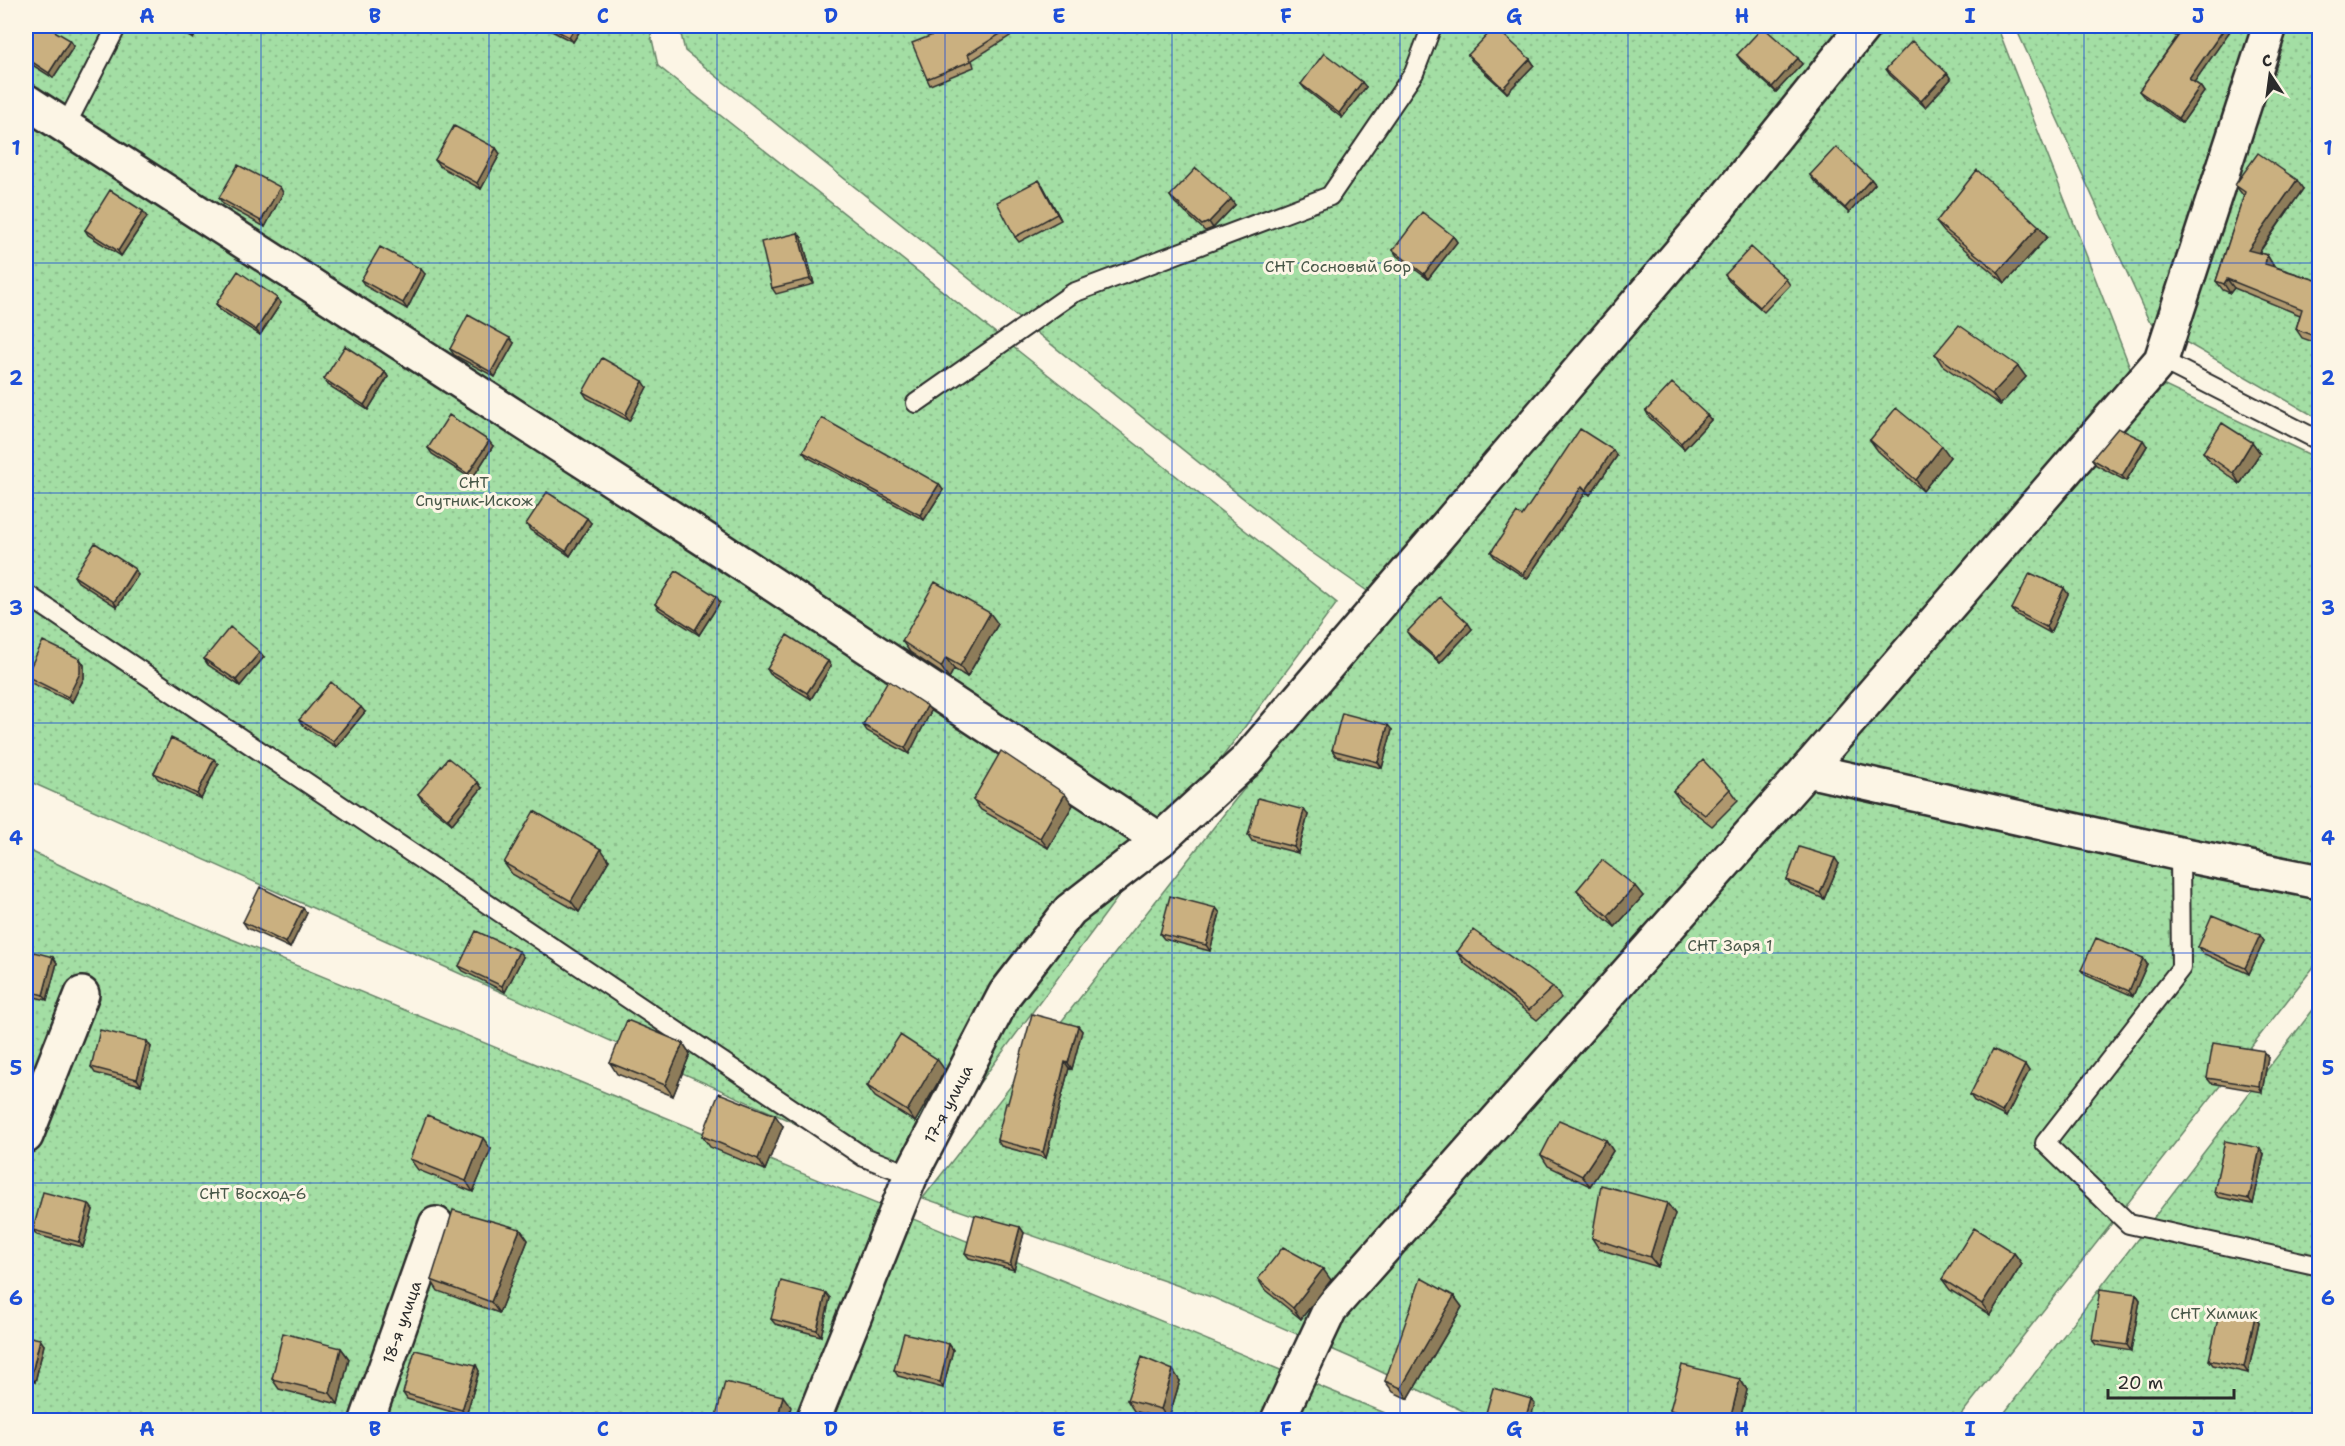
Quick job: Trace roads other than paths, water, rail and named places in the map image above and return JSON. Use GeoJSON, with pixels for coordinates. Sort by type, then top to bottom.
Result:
{"type":"FeatureCollection","features":[{"type":"Feature","properties":{"kind":"street","name":"17-я улица"},"geometry":{"type":"LineString","coordinates":[[813,1420],[911,1175],[1005,994],[1070,910],[1160,840],[1246,761],[1718,208],[1864,26]]}},
{"type":"Feature","properties":{"kind":"street"},"geometry":{"type":"LineString","coordinates":[[1278,1420],[1330,1309],[1807,770],[2161,360],[2270,26]]}},
{"type":"Feature","properties":{"kind":"street"},"geometry":{"type":"LineString","coordinates":[[26,101],[702,538],[1160,840]]}},
{"type":"Feature","properties":{"kind":"street"},"geometry":{"type":"LineString","coordinates":[[1807,770],[2180,854],[2319,882]]}},
{"type":"Feature","properties":{"kind":"street"},"geometry":{"type":"LineString","coordinates":[[26,1136],[82,994]]}},
{"type":"Feature","properties":{"kind":"street","name":"18-я улица"},"geometry":{"type":"LineString","coordinates":[[367,1420],[436,1224]]}},
{"type":"Feature","properties":{"kind":"lane"},"geometry":{"type":"LineString","coordinates":[[65,127],[117,26]]}},
{"type":"Feature","properties":{"kind":"lane"},"geometry":{"type":"LineString","coordinates":[[916,403],[1073,293],[1330,196],[1414,73],[1432,26]]}},
{"type":"Feature","properties":{"kind":"lane"},"geometry":{"type":"LineString","coordinates":[[2161,360],[2319,441]]}},
{"type":"Feature","properties":{"kind":"lane"},"geometry":{"type":"LineString","coordinates":[[26,594],[864,1157],[911,1175]]}},
{"type":"Feature","properties":{"kind":"lane"},"geometry":{"type":"LineString","coordinates":[[2180,854],[2181,968],[2045,1143],[2128,1224],[2319,1266]]}},
{"type":"Feature","properties":{"kind":"park label","name":"СНТ Сосновый бор"},"geometry":{"type":"Point","coordinates":[1338,266]}},
{"type":"Feature","properties":{"kind":"park label","name":"СНТ Спутник-Искож"},"geometry":{"type":"Point","coordinates":[474,491]}},
{"type":"Feature","properties":{"kind":"park label","name":"СНТ Заря 1"},"geometry":{"type":"Point","coordinates":[1730,945]}},
{"type":"Feature","properties":{"kind":"park label","name":"СНТ Восход-6"},"geometry":{"type":"Point","coordinates":[253,1193]}},
{"type":"Feature","properties":{"kind":"park label","name":"СНТ Химик"},"geometry":{"type":"Point","coordinates":[2214,1313]}}]}
